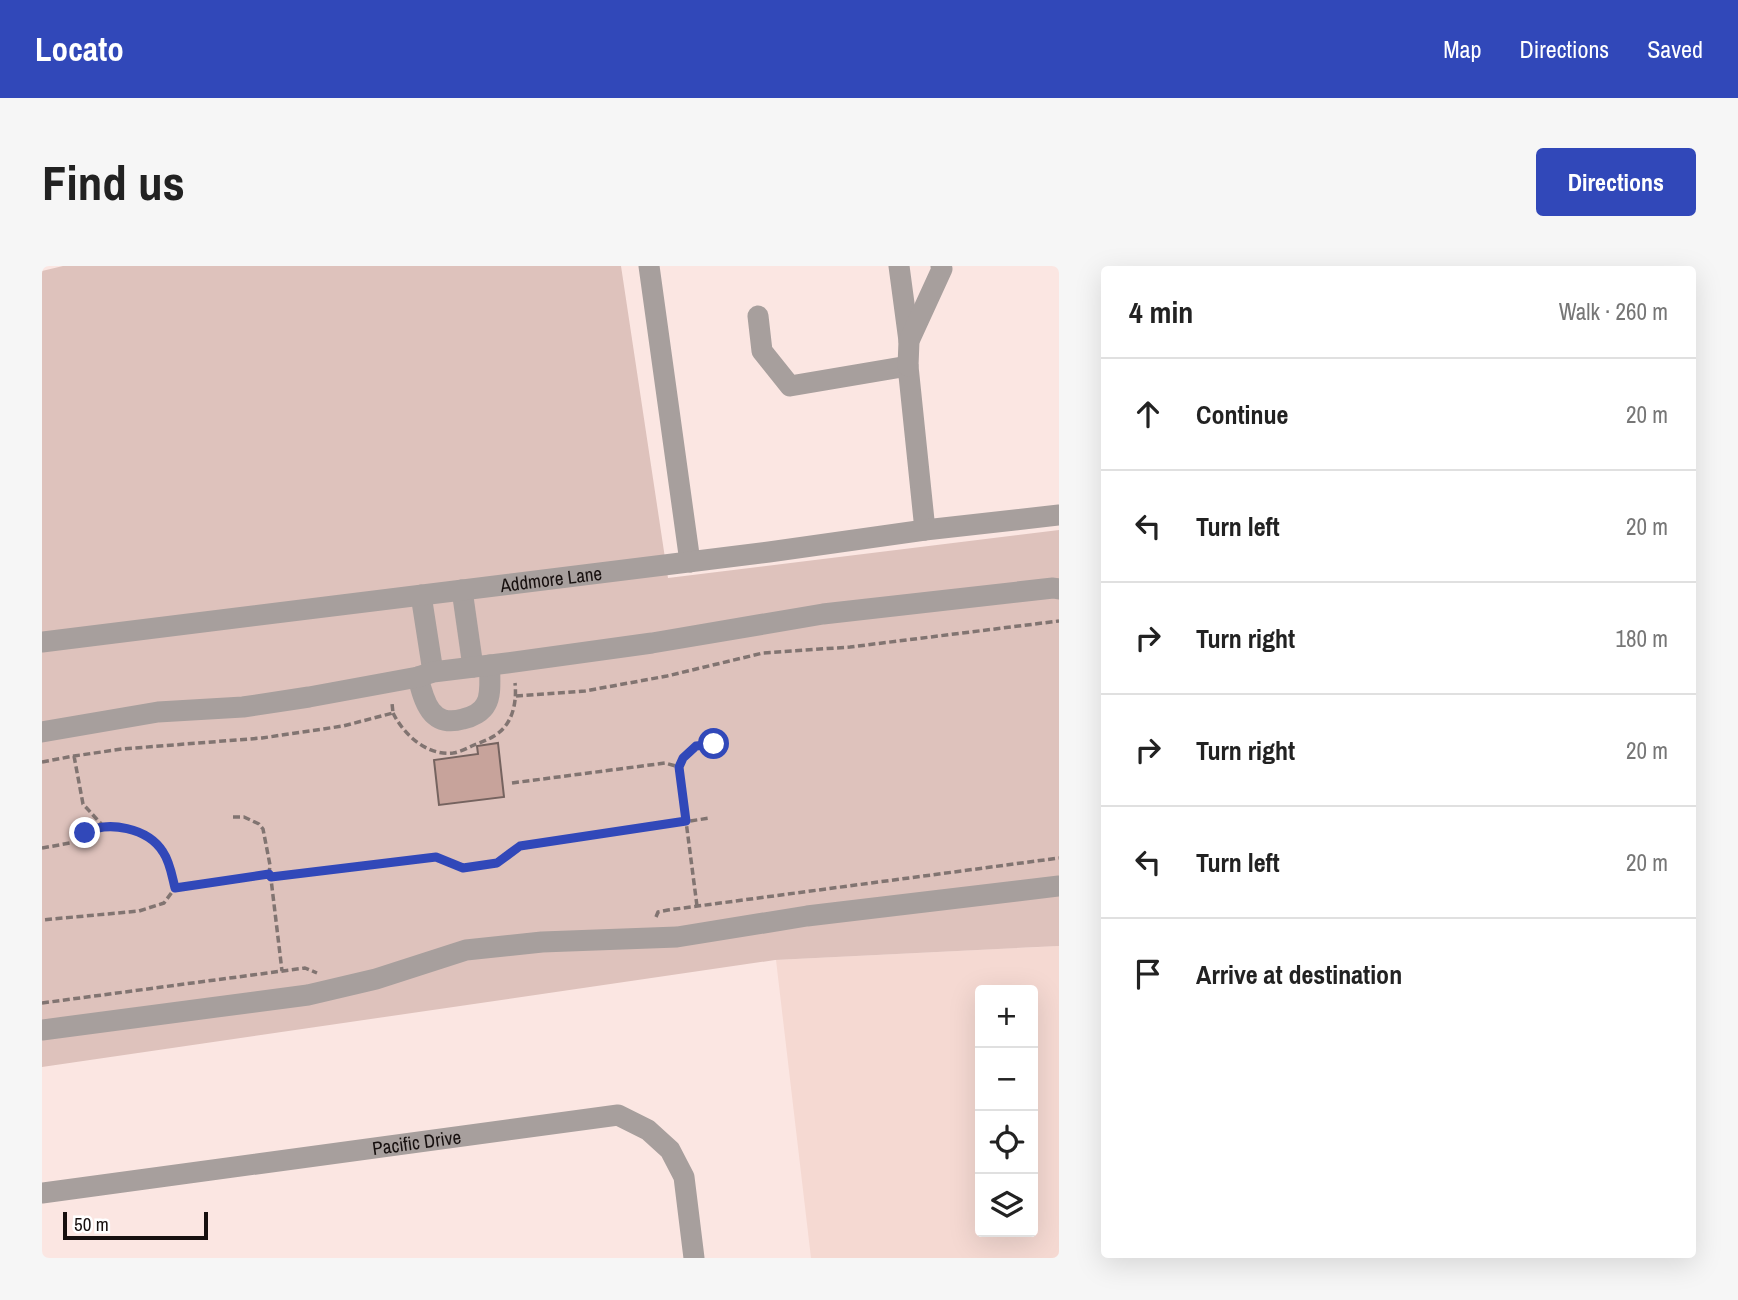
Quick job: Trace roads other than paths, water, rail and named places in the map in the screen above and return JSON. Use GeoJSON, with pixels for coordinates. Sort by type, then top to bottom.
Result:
{"type":"FeatureCollection","features":[{"type":"Feature","properties":{"kind":"street"},"geometry":{"type":"LineString","coordinates":[[649,266],[690,562]]}},
{"type":"Feature","properties":{"kind":"street"},"geometry":{"type":"LineString","coordinates":[[899,266],[909,341],[908,366],[925,530]]}},
{"type":"Feature","properties":{"kind":"street"},"geometry":{"type":"LineString","coordinates":[[909,341],[941,266]]}},
{"type":"Feature","properties":{"kind":"street"},"geometry":{"type":"LineString","coordinates":[[758,316],[762,351],[790,386],[908,366]]}},
{"type":"Feature","properties":{"kind":"street","name":"Addmore Lane"},"geometry":{"type":"LineString","coordinates":[[42,642],[1059,515]]}},
{"type":"Feature","properties":{"kind":"street"},"geometry":{"type":"LineString","coordinates":[[42,732],[158,712],[243,707],[481,666],[823,614],[1053,587],[1059,589]]}},
{"type":"Feature","properties":{"kind":"street"},"geometry":{"type":"LineString","coordinates":[[421,595],[424,702],[435,716],[445,720],[459,720],[474,716],[486,704],[489,693],[462,590]]}},
{"type":"Feature","properties":{"kind":"street"},"geometry":{"type":"LineString","coordinates":[[42,1030],[308,995],[376,979],[466,950],[542,942],[677,937],[807,916],[1059,886]]}},
{"type":"Feature","properties":{"kind":"street","name":"Pacific Drive"},"geometry":{"type":"LineString","coordinates":[[42,1193],[618,1115],[648,1129],[670,1150],[680,1168],[684,1177],[694,1258]]}}]}
